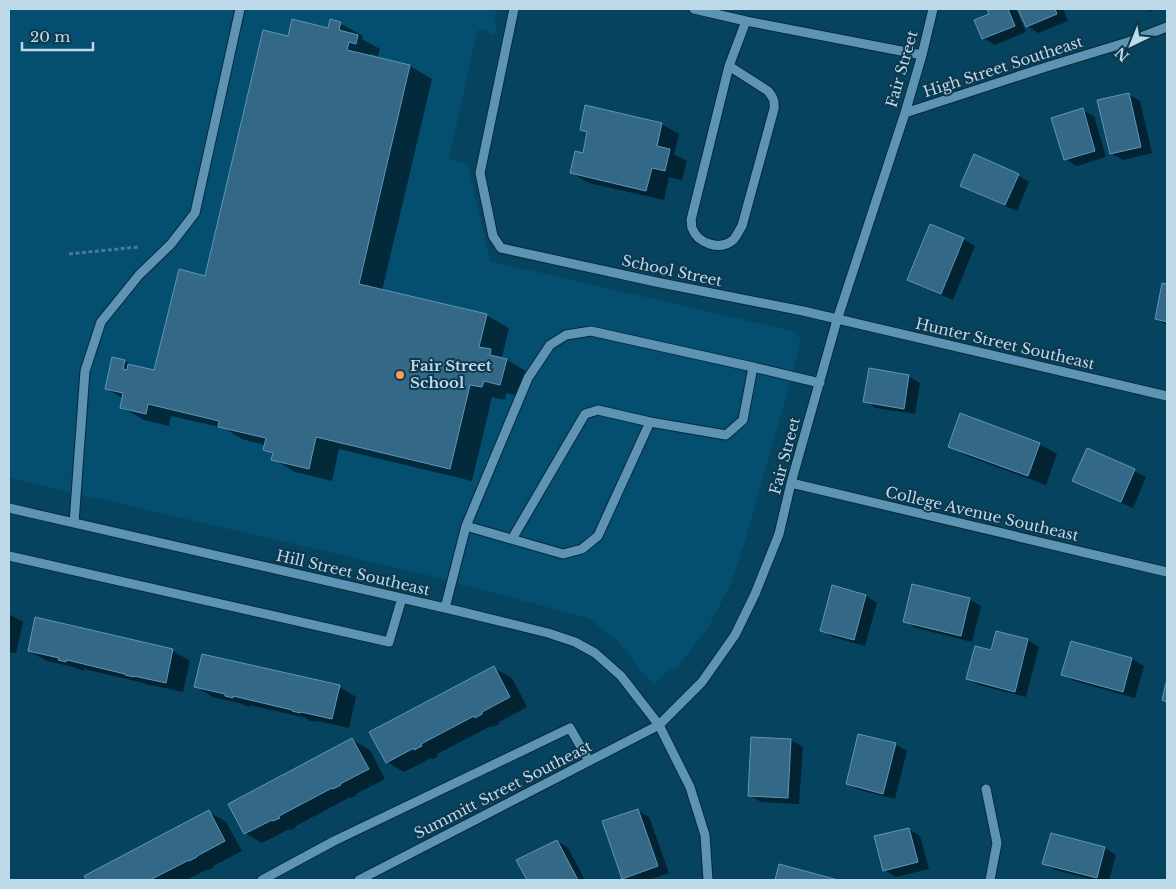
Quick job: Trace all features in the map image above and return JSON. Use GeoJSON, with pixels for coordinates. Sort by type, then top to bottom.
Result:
{"type":"FeatureCollection","features":[{"type":"Feature","properties":{"kind":"street"},"geometry":{"type":"LineString","coordinates":[[74,523],[85,371],[101,322],[139,275],[171,244],[195,213],[240,9]]}},
{"type":"Feature","properties":{"kind":"street","name":"School Street"},"geometry":{"type":"LineString","coordinates":[[514,9],[480,173],[493,236],[501,248],[656,282],[803,311],[837,320]]}},
{"type":"Feature","properties":{"kind":"street"},"geometry":{"type":"LineString","coordinates":[[694,9],[922,55]]}},
{"type":"Feature","properties":{"kind":"street","name":"Fair Street"},"geometry":{"type":"LineString","coordinates":[[659,725],[702,682],[735,635],[756,594],[779,534],[791,483],[837,320],[922,55],[932,9]]}},
{"type":"Feature","properties":{"kind":"street"},"geometry":{"type":"LineString","coordinates":[[730,66],[768,91],[773,96],[775,102],[742,226],[734,239],[724,246],[713,246],[700,239],[692,229],[691,220],[730,66],[746,21]]}},
{"type":"Feature","properties":{"kind":"street","name":"High Street Southeast"},"geometry":{"type":"LineString","coordinates":[[904,113],[1128,42],[1167,26]]}},
{"type":"Feature","properties":{"kind":"street","name":"Hunter Street Southeast"},"geometry":{"type":"LineString","coordinates":[[837,320],[1167,396]]}},
{"type":"Feature","properties":{"kind":"street"},"geometry":{"type":"LineString","coordinates":[[445,608],[466,526],[528,378],[550,345],[566,335],[591,331],[820,383]]}},
{"type":"Feature","properties":{"kind":"street"},"geometry":{"type":"LineString","coordinates":[[512,539],[584,414],[598,410],[650,422],[726,435],[742,420],[753,367]]}},
{"type":"Feature","properties":{"kind":"street"},"geometry":{"type":"LineString","coordinates":[[466,526],[562,554],[582,548],[598,536],[650,422]]}},
{"type":"Feature","properties":{"kind":"street","name":"College Avenue Southeast"},"geometry":{"type":"LineString","coordinates":[[791,483],[1167,572]]}},
{"type":"Feature","properties":{"kind":"street","name":"Hill Street Southeast"},"geometry":{"type":"LineString","coordinates":[[9,508],[548,632],[575,642],[595,653],[620,676],[659,725]]}},
{"type":"Feature","properties":{"kind":"street"},"geometry":{"type":"LineString","coordinates":[[9,556],[388,642],[402,598]]}},
{"type":"Feature","properties":{"kind":"street"},"geometry":{"type":"LineString","coordinates":[[659,725],[690,787],[705,835],[708,880]]}},
{"type":"Feature","properties":{"kind":"street","name":"Summitt Street Southeast"},"geometry":{"type":"LineString","coordinates":[[359,880],[659,725]]}},
{"type":"Feature","properties":{"kind":"street"},"geometry":{"type":"LineString","coordinates":[[262,880],[334,841],[570,728],[589,761]]}},
{"type":"Feature","properties":{"kind":"street"},"geometry":{"type":"LineString","coordinates":[[986,789],[997,843],[990,880]]}},
{"type":"Feature","properties":{"kind":"path"},"geometry":{"type":"LineString","coordinates":[[69,254],[138,247]]}},
{"type":"Feature","properties":{"kind":"shaded area","name":"Fair Street School"},"geometry":{"type":"Polygon","coordinates":[[[9,9],[497,9],[495,15],[496,33],[492,35],[486,29],[477,31],[449,159],[468,165],[490,261],[792,331],[798,335],[801,343],[745,541],[730,585],[709,626],[677,668],[669,669],[656,683],[652,681],[643,674],[616,639],[588,618],[423,574],[9,478],[9,9]]]}},
{"type":"Feature","properties":{"kind":"building"},"geometry":{"type":"Polygon","coordinates":[[[987,9],[1008,9],[1015,26],[982,39],[974,20],[989,14],[987,9]]]}},
{"type":"Feature","properties":{"kind":"building"},"geometry":{"type":"Polygon","coordinates":[[[1018,9],[1055,9],[1057,14],[1026,27],[1018,9]]]}},
{"type":"Feature","properties":{"kind":"building"},"geometry":{"type":"Polygon","coordinates":[[[292,19],[328,28],[330,19],[341,22],[339,30],[358,35],[356,44],[349,42],[347,50],[410,65],[359,284],[487,314],[479,347],[491,349],[490,355],[507,359],[500,385],[484,381],[482,387],[470,385],[450,469],[316,437],[309,469],[271,460],[273,453],[263,450],[266,438],[218,427],[219,421],[148,404],[146,414],[120,408],[123,393],[105,389],[112,357],[125,360],[123,369],[127,370],[128,364],[154,370],[179,269],[205,276],[263,30],[288,36],[292,19]]]}},
{"type":"Feature","properties":{"kind":"building"},"geometry":{"type":"Polygon","coordinates":[[[1129,93],[1141,147],[1110,154],[1097,100],[1129,93]]]}},
{"type":"Feature","properties":{"kind":"building"},"geometry":{"type":"Polygon","coordinates":[[[585,105],[662,123],[657,146],[670,149],[665,171],[652,168],[646,191],[570,173],[575,151],[583,153],[587,132],[580,130],[585,105]]]}},
{"type":"Feature","properties":{"kind":"building"},"geometry":{"type":"Polygon","coordinates":[[[1083,108],[1095,151],[1064,160],[1051,118],[1083,108]]]}},
{"type":"Feature","properties":{"kind":"building"},"geometry":{"type":"Polygon","coordinates":[[[974,154],[1019,174],[1005,205],[960,186],[974,154]]]}},
{"type":"Feature","properties":{"kind":"building"},"geometry":{"type":"Polygon","coordinates":[[[930,224],[964,238],[941,294],[907,280],[930,224]]]}},
{"type":"Feature","properties":{"kind":"building"},"geometry":{"type":"Polygon","coordinates":[[[1162,283],[1167,284],[1167,322],[1155,319],[1162,283]]]}},
{"type":"Feature","properties":{"kind":"building"},"geometry":{"type":"Polygon","coordinates":[[[869,368],[909,375],[904,409],[863,402],[869,368]]]}},
{"type":"Feature","properties":{"kind":"building"},"geometry":{"type":"Polygon","coordinates":[[[960,413],[1040,443],[1028,476],[948,447],[960,413]]]}},
{"type":"Feature","properties":{"kind":"building"},"geometry":{"type":"Polygon","coordinates":[[[1087,448],[1135,469],[1121,502],[1072,481],[1087,448]]]}},
{"type":"Feature","properties":{"kind":"building"},"geometry":{"type":"Polygon","coordinates":[[[912,584],[970,598],[961,636],[903,622],[912,584]]]}},
{"type":"Feature","properties":{"kind":"building"},"geometry":{"type":"Polygon","coordinates":[[[832,585],[866,595],[854,640],[820,631],[832,585]]]}},
{"type":"Feature","properties":{"kind":"building"},"geometry":{"type":"Polygon","coordinates":[[[35,617],[173,649],[166,683],[67,660],[66,662],[58,660],[59,658],[28,651],[35,617]]]}},
{"type":"Feature","properties":{"kind":"building"},"geometry":{"type":"Polygon","coordinates":[[[996,631],[1028,639],[1015,692],[966,679],[975,646],[991,650],[996,631]]]}},
{"type":"Feature","properties":{"kind":"building"},"geometry":{"type":"Polygon","coordinates":[[[1071,641],[1132,658],[1123,692],[1061,675],[1071,641]]]}},
{"type":"Feature","properties":{"kind":"building"},"geometry":{"type":"Polygon","coordinates":[[[202,654],[340,685],[332,719],[233,696],[233,698],[225,696],[225,694],[194,687],[202,654]]]}},
{"type":"Feature","properties":{"kind":"building"},"geometry":{"type":"Polygon","coordinates":[[[494,666],[510,697],[482,712],[482,714],[475,718],[474,716],[421,744],[422,746],[414,750],[414,748],[386,763],[369,732],[494,666]]]}},
{"type":"Feature","properties":{"kind":"building"},"geometry":{"type":"Polygon","coordinates":[[[1167,679],[1167,702],[1162,700],[1167,679]]]}},
{"type":"Feature","properties":{"kind":"building"},"geometry":{"type":"Polygon","coordinates":[[[858,734],[896,743],[883,794],[846,784],[858,734]]]}},
{"type":"Feature","properties":{"kind":"building"},"geometry":{"type":"Polygon","coordinates":[[[751,737],[791,739],[788,798],[748,796],[751,737]]]}},
{"type":"Feature","properties":{"kind":"building"},"geometry":{"type":"Polygon","coordinates":[[[352,738],[369,769],[279,816],[280,818],[244,834],[228,804],[352,738]]]}},
{"type":"Feature","properties":{"kind":"building"},"geometry":{"type":"Polygon","coordinates":[[[638,809],[658,866],[622,879],[602,821],[638,809]]]}},
{"type":"Feature","properties":{"kind":"building"},"geometry":{"type":"Polygon","coordinates":[[[209,810],[225,841],[197,857],[150,880],[87,880],[84,876],[209,810]]]}},
{"type":"Feature","properties":{"kind":"building"},"geometry":{"type":"Polygon","coordinates":[[[909,828],[918,862],[883,871],[874,836],[909,828]]]}},
{"type":"Feature","properties":{"kind":"building"},"geometry":{"type":"Polygon","coordinates":[[[1051,833],[1105,847],[1097,878],[1042,864],[1051,833]]]}},
{"type":"Feature","properties":{"kind":"building"},"geometry":{"type":"Polygon","coordinates":[[[557,840],[578,880],[527,880],[516,860],[557,840]]]}},
{"type":"Feature","properties":{"kind":"building"},"geometry":{"type":"Polygon","coordinates":[[[779,864],[838,880],[775,880],[779,864]]]}},
{"type":"Feature","properties":{"kind":"place","name":"Fair Street School"},"geometry":{"type":"Point","coordinates":[400,375]}}]}
